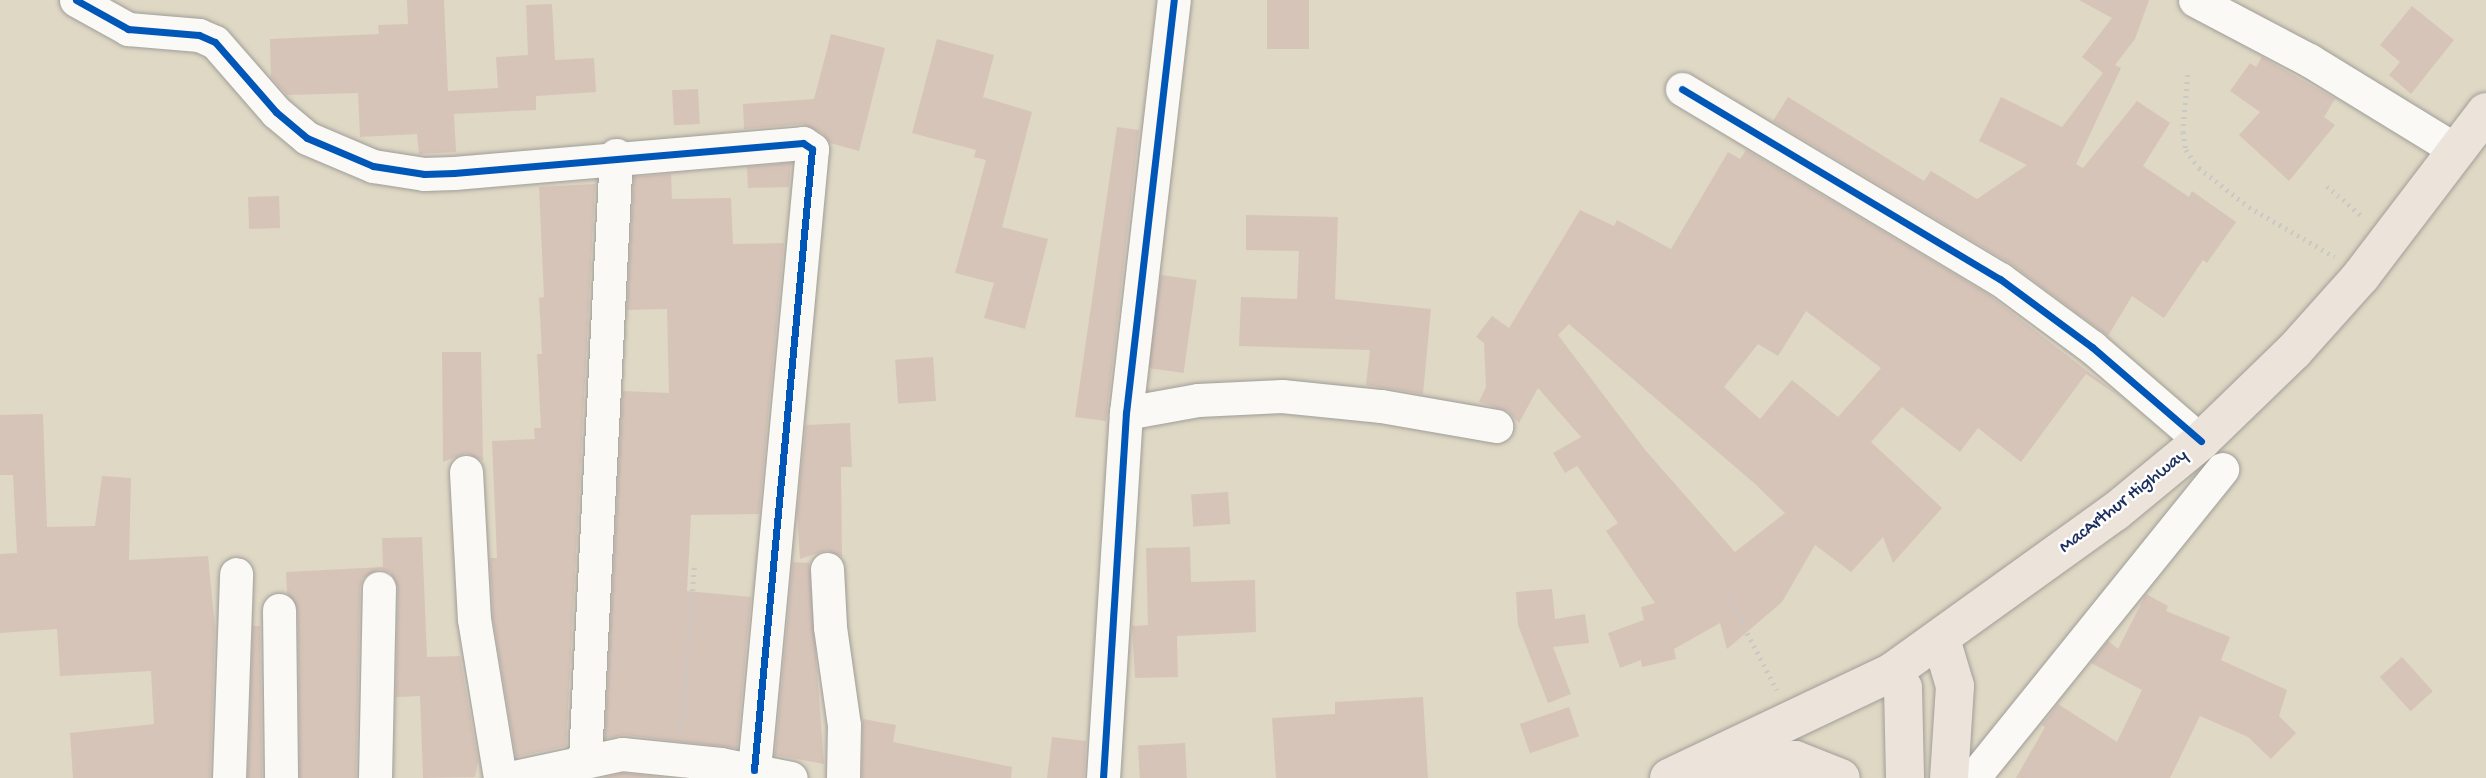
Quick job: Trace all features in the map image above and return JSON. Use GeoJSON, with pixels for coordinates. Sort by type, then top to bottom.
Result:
{"type":"FeatureCollection","features":[{"type":"Feature","properties":{"kind":"main road","name":"MacArthur Highway"},"geometry":{"type":"LineString","coordinates":[[1669,778],[1794,722],[1892,672],[2115,512],[2212,455],[2294,351],[2361,276],[2486,112]]}},
{"type":"Feature","properties":{"kind":"main road"},"geometry":{"type":"LineString","coordinates":[[1941,639],[1955,686],[1949,778]]}},
{"type":"Feature","properties":{"kind":"main road"},"geometry":{"type":"LineString","coordinates":[[1892,672],[1903,688],[1905,778]]}},
{"type":"Feature","properties":{"kind":"main road"},"geometry":{"type":"LineString","coordinates":[[1704,764],[1795,760],[1841,778]]}},
{"type":"Feature","properties":{"kind":"street"},"geometry":{"type":"LineString","coordinates":[[76,0],[128,29],[199,35],[215,43],[276,112],[307,138],[373,166],[454,173],[616,155],[803,142],[812,149],[754,769]]}},
{"type":"Feature","properties":{"kind":"street"},"geometry":{"type":"LineString","coordinates":[[1103,778],[1126,413],[1174,0]]}},
{"type":"Feature","properties":{"kind":"street"},"geometry":{"type":"LineString","coordinates":[[2194,0],[2309,60],[2456,150]]}},
{"type":"Feature","properties":{"kind":"street"},"geometry":{"type":"LineString","coordinates":[[1682,89],[2000,279],[2092,348],[2212,455],[1973,778]]}},
{"type":"Feature","properties":{"kind":"street"},"geometry":{"type":"LineString","coordinates":[[585,758],[616,155]]}},
{"type":"Feature","properties":{"kind":"street"},"geometry":{"type":"LineString","coordinates":[[1126,413],[1198,400],[1282,396],[1381,406],[1496,426]]}},
{"type":"Feature","properties":{"kind":"street"},"geometry":{"type":"LineString","coordinates":[[466,472],[475,631],[500,778]]}},
{"type":"Feature","properties":{"kind":"street"},"geometry":{"type":"LineString","coordinates":[[827,569],[830,627],[844,725],[843,778]]}},
{"type":"Feature","properties":{"kind":"street"},"geometry":{"type":"LineString","coordinates":[[229,778],[236,574]]}},
{"type":"Feature","properties":{"kind":"street"},"geometry":{"type":"LineString","coordinates":[[375,778],[379,587]]}},
{"type":"Feature","properties":{"kind":"street"},"geometry":{"type":"LineString","coordinates":[[279,610],[281,778]]}},
{"type":"Feature","properties":{"kind":"street"},"geometry":{"type":"LineString","coordinates":[[510,778],[585,758],[622,754],[678,758],[754,769],[791,778]]}},
{"type":"Feature","properties":{"kind":"path"},"geometry":{"type":"LineString","coordinates":[[2188,75],[2183,132],[2186,150],[2199,168],[2249,207],[2312,240],[2361,276]]}},
{"type":"Feature","properties":{"kind":"path"},"geometry":{"type":"LineString","coordinates":[[2327,186],[2389,239]]}},
{"type":"Feature","properties":{"kind":"path"},"geometry":{"type":"LineString","coordinates":[[678,758],[694,566]]}},
{"type":"Feature","properties":{"kind":"path"},"geometry":{"type":"LineString","coordinates":[[1728,596],[1794,722]]}},
{"type":"Feature","properties":{"kind":"building"},"geometry":{"type":"Polygon","coordinates":[[[407,0],[444,0],[448,91],[498,88],[496,57],[528,55],[526,5],[552,4],[555,60],[594,58],[596,92],[536,96],[536,110],[454,114],[456,152],[419,154],[417,134],[360,137],[358,93],[287,95],[271,77],[270,39],[379,34],[378,25],[408,24],[407,0]]]}},
{"type":"Feature","properties":{"kind":"building"},"geometry":{"type":"Polygon","coordinates":[[[1267,0],[1309,0],[1309,49],[1267,49],[1267,0]]]}},
{"type":"Feature","properties":{"kind":"building"},"geometry":{"type":"Polygon","coordinates":[[[2079,0],[2149,0],[2135,39],[2115,65],[2121,68],[2076,164],[2083,168],[2137,101],[2170,123],[2143,166],[2189,197],[2192,191],[2236,222],[2207,263],[2203,260],[2164,318],[2132,296],[2108,336],[2010,263],[1773,121],[1788,97],[1924,181],[1931,171],[1977,199],[2027,165],[1979,141],[2001,97],[2062,127],[2103,73],[2082,57],[2112,18],[2079,0]]]}},
{"type":"Feature","properties":{"kind":"building"},"geometry":{"type":"Polygon","coordinates":[[[2412,6],[2454,40],[2411,94],[2389,75],[2400,62],[2380,45],[2412,6]]]}},
{"type":"Feature","properties":{"kind":"building"},"geometry":{"type":"Polygon","coordinates":[[[831,34],[885,48],[859,151],[830,143],[823,133],[802,124],[744,129],[743,104],[814,99],[831,34]]]}},
{"type":"Feature","properties":{"kind":"building"},"geometry":{"type":"Polygon","coordinates":[[[937,39],[994,55],[983,97],[1032,112],[1002,227],[1048,239],[1025,329],[984,318],[994,283],[955,273],[986,160],[974,157],[976,150],[912,133],[937,39]]]}},
{"type":"Feature","properties":{"kind":"building"},"geometry":{"type":"Polygon","coordinates":[[[2262,57],[2335,99],[2324,117],[2335,125],[2289,181],[2239,135],[2260,112],[2230,91],[2250,63],[2256,67],[2262,57]]]}},
{"type":"Feature","properties":{"kind":"building"},"geometry":{"type":"Polygon","coordinates":[[[698,89],[700,124],[674,125],[672,90],[698,89]]]}},
{"type":"Feature","properties":{"kind":"building"},"geometry":{"type":"Polygon","coordinates":[[[1117,127],[1139,130],[1106,421],[1075,417],[1117,127]]]}},
{"type":"Feature","properties":{"kind":"building"},"geometry":{"type":"Polygon","coordinates":[[[1746,150],[1989,295],[2122,398],[2086,374],[2021,462],[1978,428],[1960,452],[1902,407],[1871,442],[1942,508],[1893,563],[1883,537],[1851,572],[1815,545],[1782,602],[1727,649],[1720,623],[1674,649],[1676,659],[1642,667],[1641,660],[1620,668],[1608,633],[1644,620],[1641,607],[1655,603],[1606,531],[1618,523],[1577,466],[1565,473],[1553,453],[1581,437],[1538,388],[1519,423],[1508,411],[1479,402],[1486,387],[1484,343],[1476,337],[1492,316],[1509,328],[1580,210],[1614,226],[1617,220],[1671,249],[1728,152],[1740,159],[1746,150]],[[1806,311],[1778,356],[1758,344],[1724,387],[1760,419],[1792,380],[1838,417],[1881,368],[1806,311]],[[1569,324],[1558,335],[1646,451],[1735,552],[1785,513],[1754,483],[1569,324]]]}},
{"type":"Feature","properties":{"kind":"building"},"geometry":{"type":"Polygon","coordinates":[[[791,163],[789,187],[748,188],[747,167],[791,163]]]}},
{"type":"Feature","properties":{"kind":"building"},"geometry":{"type":"Polygon","coordinates":[[[671,174],[672,199],[731,198],[733,244],[784,243],[759,514],[691,515],[687,591],[751,597],[737,748],[624,735],[605,738],[623,391],[669,393],[667,309],[627,310],[634,177],[671,174]]]}},
{"type":"Feature","properties":{"kind":"building"},"geometry":{"type":"Polygon","coordinates":[[[595,184],[566,746],[516,757],[493,617],[490,558],[497,558],[492,441],[535,439],[534,428],[541,428],[537,354],[542,354],[539,298],[544,297],[539,187],[595,184]]]}},
{"type":"Feature","properties":{"kind":"building"},"geometry":{"type":"Polygon","coordinates":[[[279,196],[280,228],[249,229],[248,197],[279,196]]]}},
{"type":"Feature","properties":{"kind":"building"},"geometry":{"type":"Polygon","coordinates":[[[1246,215],[1338,217],[1335,299],[1431,309],[1423,394],[1366,385],[1370,350],[1239,346],[1241,297],[1297,299],[1299,251],[1246,250],[1246,215]]]}},
{"type":"Feature","properties":{"kind":"building"},"geometry":{"type":"Polygon","coordinates":[[[1161,275],[1197,280],[1184,373],[1148,368],[1161,275]]]}},
{"type":"Feature","properties":{"kind":"building"},"geometry":{"type":"Polygon","coordinates":[[[442,352],[481,352],[483,461],[466,453],[443,462],[442,352]]]}},
{"type":"Feature","properties":{"kind":"building"},"geometry":{"type":"Polygon","coordinates":[[[933,357],[936,401],[898,404],[895,360],[933,357]]]}},
{"type":"Feature","properties":{"kind":"building"},"geometry":{"type":"Polygon","coordinates":[[[43,414],[47,527],[95,526],[102,476],[131,478],[129,560],[208,556],[215,628],[210,778],[73,778],[70,733],[154,724],[151,671],[60,676],[57,629],[0,633],[0,554],[17,553],[13,475],[0,475],[0,415],[43,414]]]}},
{"type":"Feature","properties":{"kind":"building"},"geometry":{"type":"Polygon","coordinates":[[[850,423],[852,467],[841,467],[842,557],[827,550],[800,559],[797,514],[806,425],[850,423]]]}},
{"type":"Feature","properties":{"kind":"building"},"geometry":{"type":"Polygon","coordinates":[[[1228,492],[1230,524],[1193,527],[1191,495],[1228,492]]]}},
{"type":"Feature","properties":{"kind":"building"},"geometry":{"type":"Polygon","coordinates":[[[422,537],[427,657],[460,656],[478,761],[475,777],[423,778],[420,696],[396,697],[398,588],[390,572],[379,569],[363,578],[360,588],[356,778],[300,778],[298,610],[287,593],[286,572],[383,567],[382,538],[422,537]]]}},
{"type":"Feature","properties":{"kind":"building"},"geometry":{"type":"Polygon","coordinates":[[[1190,547],[1191,582],[1255,580],[1256,632],[1177,636],[1178,677],[1135,678],[1132,626],[1148,625],[1146,548],[1190,547]]]}},
{"type":"Feature","properties":{"kind":"building"},"geometry":{"type":"Polygon","coordinates":[[[793,562],[809,563],[824,764],[775,755],[793,562]]]}},
{"type":"Feature","properties":{"kind":"building"},"geometry":{"type":"Polygon","coordinates":[[[1552,589],[1555,619],[1585,614],[1589,643],[1553,647],[1571,694],[1548,703],[1518,625],[1516,592],[1552,589]]]}},
{"type":"Feature","properties":{"kind":"building"},"geometry":{"type":"Polygon","coordinates":[[[2146,594],[2168,606],[2166,611],[2230,637],[2221,660],[2287,690],[2279,716],[2296,733],[2271,759],[2248,737],[2200,716],[2170,778],[2016,778],[2045,727],[2042,725],[2058,704],[2117,742],[2142,690],[2091,663],[2108,641],[2118,649],[2146,594]]]}},
{"type":"Feature","properties":{"kind":"building"},"geometry":{"type":"Polygon","coordinates":[[[253,626],[260,626],[262,778],[248,778],[253,626]]]}},
{"type":"Feature","properties":{"kind":"building"},"geometry":{"type":"Polygon","coordinates":[[[2402,657],[2433,691],[2410,711],[2380,677],[2402,657]]]}},
{"type":"Feature","properties":{"kind":"building"},"geometry":{"type":"Polygon","coordinates":[[[1423,697],[1428,778],[1276,778],[1272,718],[1335,714],[1335,702],[1423,697]]]}},
{"type":"Feature","properties":{"kind":"building"},"geometry":{"type":"Polygon","coordinates":[[[1569,707],[1579,736],[1530,753],[1520,724],[1569,707]]]}},
{"type":"Feature","properties":{"kind":"building"},"geometry":{"type":"Polygon","coordinates":[[[863,719],[896,725],[893,742],[1012,767],[1011,778],[862,778],[863,719]]]}},
{"type":"Feature","properties":{"kind":"building"},"geometry":{"type":"Polygon","coordinates":[[[1052,737],[1086,741],[1084,778],[1047,778],[1052,737]]]}},
{"type":"Feature","properties":{"kind":"building"},"geometry":{"type":"Polygon","coordinates":[[[1185,743],[1187,778],[1140,778],[1138,745],[1185,743]]]}},
{"type":"Feature","properties":{"kind":"building"},"geometry":{"type":"Polygon","coordinates":[[[623,773],[668,778],[602,778],[623,773]]]}},
{"type":"Feature","properties":{"kind":"cycle path"},"geometry":{"type":"LineString","coordinates":[[76,0],[128,29],[199,35],[215,42],[276,112],[307,138],[373,166],[424,174],[454,173],[803,143],[812,149],[754,770]]}},
{"type":"Feature","properties":{"kind":"cycle path"},"geometry":{"type":"LineString","coordinates":[[1103,778],[1126,413],[1174,0]]}},
{"type":"Feature","properties":{"kind":"cycle path"},"geometry":{"type":"LineString","coordinates":[[1682,89],[2000,279],[2092,347],[2201,441]]}}]}
